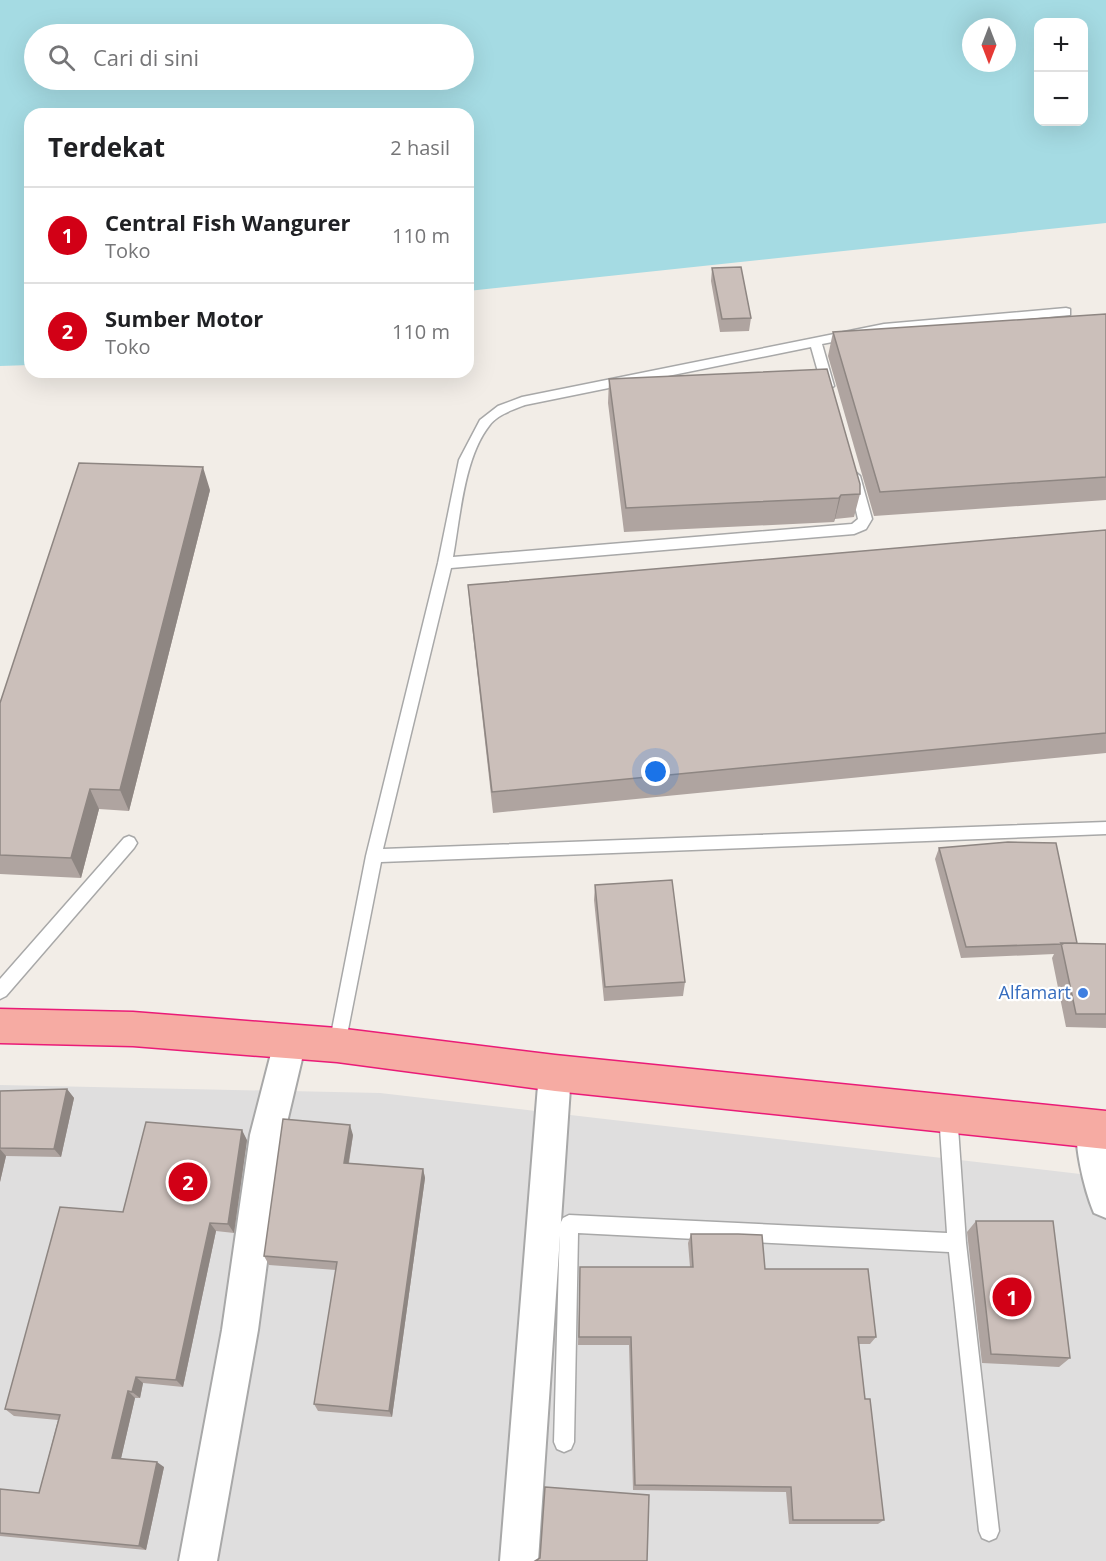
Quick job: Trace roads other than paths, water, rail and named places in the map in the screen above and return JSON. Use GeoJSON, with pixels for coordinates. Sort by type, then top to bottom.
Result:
{"type":"FeatureCollection","features":[{"type":"Feature","properties":{"kind":"highway"},"geometry":{"type":"LineString","coordinates":[[0,1026],[134,1029],[337,1045],[555,1072],[1099,1129]]}},
{"type":"Feature","properties":{"kind":"street"},"geometry":{"type":"LineString","coordinates":[[198,1561],[240,1330],[267,1135],[290,1042]]}},
{"type":"Feature","properties":{"kind":"street"},"geometry":{"type":"LineString","coordinates":[[519,1561],[555,1072]]}},
{"type":"Feature","properties":{"kind":"street"},"geometry":{"type":"LineString","coordinates":[[1099,1129],[1106,1201]]}},
{"type":"Feature","properties":{"kind":"lane"},"geometry":{"type":"LineString","coordinates":[[337,1045],[374,856],[445,562],[465,460],[484,423],[502,409],[522,401],[815,340],[894,327],[1066,312]]}},
{"type":"Feature","properties":{"kind":"lane"},"geometry":{"type":"LineString","coordinates":[[815,340],[831,396]]}},
{"type":"Feature","properties":{"kind":"lane"},"geometry":{"type":"LineString","coordinates":[[445,562],[855,529],[861,526],[865,519],[851,463]]}},
{"type":"Feature","properties":{"kind":"lane"},"geometry":{"type":"LineString","coordinates":[[374,856],[1106,828]]}},
{"type":"Feature","properties":{"kind":"lane"},"geometry":{"type":"LineString","coordinates":[[0,991],[129,843]]}},
{"type":"Feature","properties":{"kind":"lane"},"geometry":{"type":"LineString","coordinates":[[948,1113],[957,1243],[989,1531]]}},
{"type":"Feature","properties":{"kind":"lane"},"geometry":{"type":"LineString","coordinates":[[564,1442],[569,1224],[957,1243]]}},
{"type":"Feature","properties":{"kind":"water"},"geometry":{"type":"Polygon","coordinates":[[[0,0],[1106,0],[1106,223],[474,290],[474,108],[24,108],[24,365],[0,366],[0,0]]]}},
{"type":"Feature","properties":{"kind":"place","name":"Alfamart"},"geometry":{"type":"Point","coordinates":[1083,993]}},
{"type":"Feature","properties":{"kind":"place","name":"Sumber Motor"},"geometry":{"type":"Point","coordinates":[188,1182]}},
{"type":"Feature","properties":{"kind":"place","name":"Central Fish Wangurer"},"geometry":{"type":"Point","coordinates":[1012,1297]}}]}
